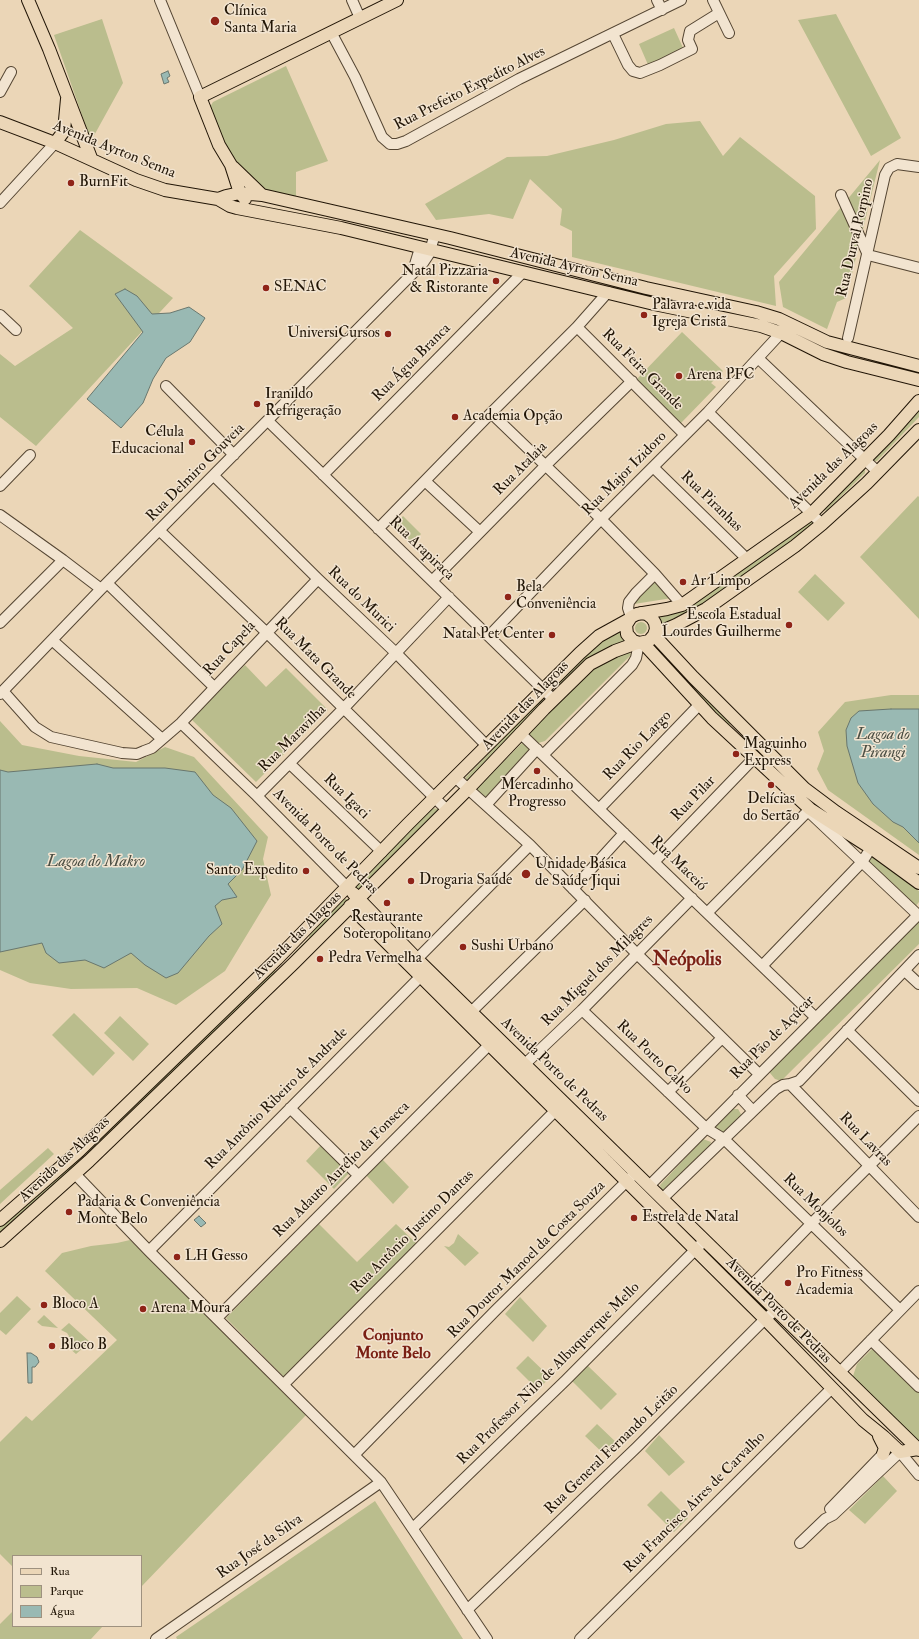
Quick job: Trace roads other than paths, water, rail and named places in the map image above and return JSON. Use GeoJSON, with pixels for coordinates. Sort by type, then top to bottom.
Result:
{"type":"FeatureCollection","features":[{"type":"Feature","properties":{"kind":"main road"},"geometry":{"type":"LineString","coordinates":[[28,0],[49,49],[91,158]]}},
{"type":"Feature","properties":{"kind":"main road"},"geometry":{"type":"LineString","coordinates":[[254,210],[240,193],[231,165],[219,145],[200,97],[397,0]]}},
{"type":"Feature","properties":{"kind":"main road"},"geometry":{"type":"LineString","coordinates":[[56,143],[62,136],[66,125],[67,97]]}},
{"type":"Feature","properties":{"kind":"main road","name":"Avenida Ayrton Senna"},"geometry":{"type":"LineString","coordinates":[[0,122],[56,143],[136,180],[165,190],[221,201],[237,208],[254,210],[341,228],[654,304],[761,326],[781,333],[806,346],[847,362],[919,380]]}},
{"type":"Feature","properties":{"kind":"main road"},"geometry":{"type":"LineString","coordinates":[[231,165],[262,195]]}},
{"type":"Feature","properties":{"kind":"main road","name":"Avenida Ayrton Senna"},"geometry":{"type":"LineString","coordinates":[[221,201],[226,196],[240,193],[262,195],[435,234],[646,288],[756,312],[779,319],[828,342],[919,366]]}},
{"type":"Feature","properties":{"kind":"main road"},"geometry":{"type":"LineString","coordinates":[[623,296],[627,288],[641,290],[646,288]]}},
{"type":"Feature","properties":{"kind":"main road","name":"Avenida das Alagoas"},"geometry":{"type":"LineString","coordinates":[[0,1220],[79,1151],[277,959],[435,798],[599,636],[633,617],[682,605],[811,514],[889,435],[919,401]]}},
{"type":"Feature","properties":{"kind":"main road"},"geometry":{"type":"LineString","coordinates":[[640,643],[649,641],[654,635],[706,609],[822,524],[878,472],[919,430]]}},
{"type":"Feature","properties":{"kind":"main road"},"geometry":{"type":"LineString","coordinates":[[919,868],[836,812],[804,788],[693,678],[654,635],[655,623],[652,618],[647,614],[633,617],[626,630],[630,638],[640,643],[808,810],[871,848],[919,883]]}},
{"type":"Feature","properties":{"kind":"main road","name":"Avenida das Alagoas"},"geometry":{"type":"LineString","coordinates":[[0,1241],[89,1161],[294,963],[468,789],[520,733],[590,664],[615,651],[640,643]]}},
{"type":"Feature","properties":{"kind":"main road"},"geometry":{"type":"LineString","coordinates":[[727,731],[737,721]]}},
{"type":"Feature","properties":{"kind":"main road","name":"Avenida Porto de Pedras"},"geometry":{"type":"LineString","coordinates":[[348,888],[354,902],[424,973],[489,1045],[636,1172],[918,1450]]}},
{"type":"Feature","properties":{"kind":"main road","name":"Avenida Porto de Pedras"},"geometry":{"type":"LineString","coordinates":[[354,902],[417,959],[424,973],[471,1012],[525,1064],[627,1182],[874,1430],[898,1450],[918,1450]]}},
{"type":"Feature","properties":{"kind":"main road"},"geometry":{"type":"LineString","coordinates":[[294,963],[289,956],[290,953],[304,939],[305,931]]}},
{"type":"Feature","properties":{"kind":"main road"},"geometry":{"type":"LineString","coordinates":[[252,1004],[256,994],[281,969],[281,964],[277,959]]}},
{"type":"Feature","properties":{"kind":"main road"},"geometry":{"type":"LineString","coordinates":[[79,1151],[89,1161]]}},
{"type":"Feature","properties":{"kind":"main road"},"geometry":{"type":"LineString","coordinates":[[874,1430],[884,1443],[885,1448],[883,1454]]}},
{"type":"Feature","properties":{"kind":"main road"},"geometry":{"type":"LineString","coordinates":[[898,1450],[908,1439]]}},
{"type":"Feature","properties":{"kind":"street"},"geometry":{"type":"LineString","coordinates":[[160,0],[200,97]]}},
{"type":"Feature","properties":{"kind":"street"},"geometry":{"type":"LineString","coordinates":[[352,0],[360,18]]}},
{"type":"Feature","properties":{"kind":"street"},"geometry":{"type":"LineString","coordinates":[[657,0],[662,10]]}},
{"type":"Feature","properties":{"kind":"street","name":"Rua Prefeito Expedito Alves"},"geometry":{"type":"LineString","coordinates":[[331,32],[355,77],[382,137],[390,144],[394,144],[406,141],[519,79],[681,0]]}},
{"type":"Feature","properties":{"kind":"street"},"geometry":{"type":"LineString","coordinates":[[713,0],[729,33]]}},
{"type":"Feature","properties":{"kind":"street"},"geometry":{"type":"LineString","coordinates":[[613,34],[630,68],[640,73],[692,49],[688,40],[690,31],[719,14]]}},
{"type":"Feature","properties":{"kind":"street"},"geometry":{"type":"LineString","coordinates":[[0,92],[11,72]]}},
{"type":"Feature","properties":{"kind":"street"},"geometry":{"type":"LineString","coordinates":[[0,203],[56,143]]}},
{"type":"Feature","properties":{"kind":"street","name":"Rua Durval Porpino"},"geometry":{"type":"LineString","coordinates":[[848,338],[885,175],[889,168],[897,164],[915,166]]}},
{"type":"Feature","properties":{"kind":"street"},"geometry":{"type":"LineString","coordinates":[[841,195],[868,255],[919,268]]}},
{"type":"Feature","properties":{"kind":"street","name":"Rua Delmiro Gouveia"},"geometry":{"type":"LineString","coordinates":[[2,692],[104,586],[160,531],[413,272],[418,258],[435,234]]}},
{"type":"Feature","properties":{"kind":"street","name":"Rua Água Branca"},"geometry":{"type":"LineString","coordinates":[[322,475],[523,272]]}},
{"type":"Feature","properties":{"kind":"street"},"geometry":{"type":"LineString","coordinates":[[378,529],[578,326],[608,292]]}},
{"type":"Feature","properties":{"kind":"street"},"geometry":{"type":"LineString","coordinates":[[0,315],[16,330]]}},
{"type":"Feature","properties":{"kind":"street","name":"Rua Feira Grande"},"geometry":{"type":"LineString","coordinates":[[578,326],[685,435]]}},
{"type":"Feature","properties":{"kind":"street","name":"Rua Major Izidoro"},"geometry":{"type":"LineString","coordinates":[[489,636],[601,518],[708,412],[781,333]]}},
{"type":"Feature","properties":{"kind":"street"},"geometry":{"type":"LineString","coordinates":[[758,358],[878,472]]}},
{"type":"Feature","properties":{"kind":"street","name":"Rua Atalaia"},"geometry":{"type":"LineString","coordinates":[[432,581],[546,465],[632,381]]}},
{"type":"Feature","properties":{"kind":"street"},"geometry":{"type":"LineString","coordinates":[[166,386],[234,455]]}},
{"type":"Feature","properties":{"kind":"street"},"geometry":{"type":"LineString","coordinates":[[708,412],[822,524]]}},
{"type":"Feature","properties":{"kind":"street"},"geometry":{"type":"LineString","coordinates":[[491,413],[601,518],[655,574],[682,605]]}},
{"type":"Feature","properties":{"kind":"street","name":"Rua Arapiraca"},"geometry":{"type":"LineString","coordinates":[[268,421],[554,699]]}},
{"type":"Feature","properties":{"kind":"street"},"geometry":{"type":"LineString","coordinates":[[0,486],[30,455]]}},
{"type":"Feature","properties":{"kind":"street","name":"Rua Piranhas"},"geometry":{"type":"LineString","coordinates":[[653,467],[747,559]]}},
{"type":"Feature","properties":{"kind":"street","name":"Rua do Murici"},"geometry":{"type":"LineString","coordinates":[[214,476],[318,579],[396,653],[487,746]]}},
{"type":"Feature","properties":{"kind":"street"},"geometry":{"type":"LineString","coordinates":[[425,481],[480,532]]}},
{"type":"Feature","properties":{"kind":"street"},"geometry":{"type":"LineString","coordinates":[[0,515],[63,560],[104,586],[214,687]]}},
{"type":"Feature","properties":{"kind":"street","name":"Rua Mata Grande"},"geometry":{"type":"LineString","coordinates":[[160,531],[266,632],[447,810]]}},
{"type":"Feature","properties":{"kind":"street"},"geometry":{"type":"LineString","coordinates":[[0,623],[63,560]]}},
{"type":"Feature","properties":{"kind":"street"},"geometry":{"type":"LineString","coordinates":[[633,617],[628,608],[629,602],[655,574]]}},
{"type":"Feature","properties":{"kind":"street","name":"Rua Capela"},"geometry":{"type":"LineString","coordinates":[[2,692],[35,727],[47,735],[111,751],[130,754],[144,751],[152,748],[181,723],[318,579]]}},
{"type":"Feature","properties":{"kind":"street","name":"Rua Maravilha"},"geometry":{"type":"LineString","coordinates":[[257,796],[290,764],[449,598]]}},
{"type":"Feature","properties":{"kind":"street"},"geometry":{"type":"LineString","coordinates":[[52,640],[162,739]]}},
{"type":"Feature","properties":{"kind":"street"},"geometry":{"type":"LineString","coordinates":[[486,805],[632,665],[636,658],[640,643]]}},
{"type":"Feature","properties":{"kind":"street","name":"Rua Rio Largo"},"geometry":{"type":"LineString","coordinates":[[599,809],[700,704]]}},
{"type":"Feature","properties":{"kind":"street","name":"Avenida Porto de Pedras"},"geometry":{"type":"LineString","coordinates":[[181,723],[257,796],[348,888]]}},
{"type":"Feature","properties":{"kind":"street","name":"Rua Maceió"},"geometry":{"type":"LineString","coordinates":[[520,733],[815,1017]]}},
{"type":"Feature","properties":{"kind":"street","name":"Rua Pilar"},"geometry":{"type":"LineString","coordinates":[[654,862],[755,757]]}},
{"type":"Feature","properties":{"kind":"street","name":"Rua Igaci"},"geometry":{"type":"LineString","coordinates":[[290,764],[382,852]]}},
{"type":"Feature","properties":{"kind":"street"},"geometry":{"type":"LineString","coordinates":[[456,778],[530,845],[637,954],[759,1074]]}},
{"type":"Feature","properties":{"kind":"street"},"geometry":{"type":"LineString","coordinates":[[707,913],[808,810],[918,914]]}},
{"type":"Feature","properties":{"kind":"street"},"geometry":{"type":"LineString","coordinates":[[573,889],[624,833]]}},
{"type":"Feature","properties":{"kind":"street"},"geometry":{"type":"LineString","coordinates":[[417,959],[530,845]]}},
{"type":"Feature","properties":{"kind":"street"},"geometry":{"type":"LineString","coordinates":[[762,966],[862,862],[871,848]]}},
{"type":"Feature","properties":{"kind":"street","name":"Rua Miguel dos Milagres"},"geometry":{"type":"LineString","coordinates":[[525,1064],[582,1010],[692,898]]}},
{"type":"Feature","properties":{"kind":"street"},"geometry":{"type":"LineString","coordinates":[[471,1012],[585,900]]}},
{"type":"Feature","properties":{"kind":"street","name":"Rua Pão de Açúcar"},"geometry":{"type":"LineString","coordinates":[[649,1186],[918,914]]}},
{"type":"Feature","properties":{"kind":"street"},"geometry":{"type":"LineString","coordinates":[[662,1198],[776,1089],[783,1085],[798,1081],[919,955]]}},
{"type":"Feature","properties":{"kind":"street"},"geometry":{"type":"LineString","coordinates":[[905,971],[919,984]]}},
{"type":"Feature","properties":{"kind":"street","name":"Rua Antônio Ribeiro de Andrade"},"geometry":{"type":"LineString","coordinates":[[149,1250],[424,973]]}},
{"type":"Feature","properties":{"kind":"street","name":"Rua Porto Calvo"},"geometry":{"type":"LineString","coordinates":[[582,1010],[706,1128]]}},
{"type":"Feature","properties":{"kind":"street"},"geometry":{"type":"LineString","coordinates":[[847,1030],[919,1101]]}},
{"type":"Feature","properties":{"kind":"street"},"geometry":{"type":"LineString","coordinates":[[668,1092],[722,1038]]}},
{"type":"Feature","properties":{"kind":"street","name":"Rua Adauto Aurélio da Fonseca"},"geometry":{"type":"LineString","coordinates":[[217,1318],[489,1045]]}},
{"type":"Feature","properties":{"kind":"street","name":"Rua Lavras"},"geometry":{"type":"LineString","coordinates":[[790,1084],[919,1217]]}},
{"type":"Feature","properties":{"kind":"street"},"geometry":{"type":"LineString","coordinates":[[738,1095],[753,1111]]}},
{"type":"Feature","properties":{"kind":"street","name":"Rua Antônio Justino Dantas"},"geometry":{"type":"LineString","coordinates":[[284,1384],[560,1106]]}},
{"type":"Feature","properties":{"kind":"street"},"geometry":{"type":"LineString","coordinates":[[290,1108],[358,1175]]}},
{"type":"Feature","properties":{"kind":"street"},"geometry":{"type":"LineString","coordinates":[[751,1286],[919,1116]]}},
{"type":"Feature","properties":{"kind":"street","name":"Rua Monjolos"},"geometry":{"type":"LineString","coordinates":[[706,1128],[724,1139],[900,1310]]}},
{"type":"Feature","properties":{"kind":"street","name":"Rua Doutor Manoel da Costa Souza"},"geometry":{"type":"LineString","coordinates":[[355,1454],[491,1315],[636,1172]]}},
{"type":"Feature","properties":{"kind":"street"},"geometry":{"type":"LineString","coordinates":[[75,1174],[149,1250],[355,1454],[381,1482],[487,1639]]}},
{"type":"Feature","properties":{"kind":"street","name":"Rua Professor Nilo de Albuquerque Mello"},"geometry":{"type":"LineString","coordinates":[[413,1528],[566,1380],[705,1240]]}},
{"type":"Feature","properties":{"kind":"street"},"geometry":{"type":"LineString","coordinates":[[840,1372],[919,1291]]}},
{"type":"Feature","properties":{"kind":"street","name":"Rua General Fernando Leitão"},"geometry":{"type":"LineString","coordinates":[[468,1610],[636,1448],[765,1319],[776,1310]]}},
{"type":"Feature","properties":{"kind":"street"},"geometry":{"type":"LineString","coordinates":[[871,1340],[919,1388]]}},
{"type":"Feature","properties":{"kind":"street","name":"Rua Francisco Aires de Carvalho"},"geometry":{"type":"LineString","coordinates":[[580,1639],[832,1388]]}},
{"type":"Feature","properties":{"kind":"street"},"geometry":{"type":"LineString","coordinates":[[800,1543],[825,1519],[833,1515],[898,1450]]}},
{"type":"Feature","properties":{"kind":"street","name":"Avenida Porto de Pedras"},"geometry":{"type":"LineString","coordinates":[[898,1450],[919,1475]]}},
{"type":"Feature","properties":{"kind":"street"},"geometry":{"type":"LineString","coordinates":[[825,1519],[830,1509],[883,1454]]}},
{"type":"Feature","properties":{"kind":"street","name":"Rua José da Silva"},"geometry":{"type":"LineString","coordinates":[[156,1639],[381,1482]]}},
{"type":"Feature","properties":{"kind":"water"},"geometry":{"type":"Polygon","coordinates":[[[168,71],[170,76],[167,78],[169,82],[164,84],[161,74],[168,71]]]}},
{"type":"Feature","properties":{"kind":"water"},"geometry":{"type":"Polygon","coordinates":[[[125,289],[137,296],[152,314],[170,313],[189,307],[205,318],[190,342],[166,358],[153,379],[143,403],[121,428],[87,399],[143,332],[115,294],[125,289]]]}},
{"type":"Feature","properties":{"kind":"water","name":"Lagoa do Pirangi"},"geometry":{"type":"Polygon","coordinates":[[[919,709],[919,843],[903,827],[893,822],[873,804],[858,783],[847,746],[846,730],[851,718],[859,711],[919,709]]]}},
{"type":"Feature","properties":{"kind":"water","name":"Lagoa do Makro"},"geometry":{"type":"Polygon","coordinates":[[[97,764],[113,768],[165,768],[195,772],[213,795],[231,808],[257,841],[242,870],[228,884],[237,897],[222,900],[215,906],[222,924],[209,936],[178,973],[166,978],[145,965],[131,953],[104,968],[85,960],[59,963],[46,953],[42,943],[0,952],[0,770],[8,772],[97,764]]]}},
{"type":"Feature","properties":{"kind":"water"},"geometry":{"type":"Polygon","coordinates":[[[199,1216],[206,1223],[201,1227],[194,1220],[199,1216]]]}},
{"type":"Feature","properties":{"kind":"water"},"geometry":{"type":"Polygon","coordinates":[[[27,1353],[31,1353],[37,1357],[39,1362],[35,1367],[32,1367],[32,1383],[28,1383],[27,1353]]]}},
{"type":"Feature","properties":{"kind":"place","name":"Clínica Santa Maria"},"geometry":{"type":"Point","coordinates":[215,21]}},
{"type":"Feature","properties":{"kind":"place","name":"BurnFit"},"geometry":{"type":"Point","coordinates":[71,183]}},
{"type":"Feature","properties":{"kind":"place","name":"Natal Pizzaria & Ristorante"},"geometry":{"type":"Point","coordinates":[496,281]}},
{"type":"Feature","properties":{"kind":"place","name":"SENAC"},"geometry":{"type":"Point","coordinates":[266,288]}},
{"type":"Feature","properties":{"kind":"place","name":"Palavra e vida Igreja Cristã"},"geometry":{"type":"Point","coordinates":[644,315]}},
{"type":"Feature","properties":{"kind":"place","name":"UniversiCursos"},"geometry":{"type":"Point","coordinates":[388,334]}},
{"type":"Feature","properties":{"kind":"place","name":"Arena PFC"},"geometry":{"type":"Point","coordinates":[679,376]}},
{"type":"Feature","properties":{"kind":"place","name":"Iranildo Refrigeração"},"geometry":{"type":"Point","coordinates":[257,404]}},
{"type":"Feature","properties":{"kind":"place","name":"Academia Opção"},"geometry":{"type":"Point","coordinates":[455,417]}},
{"type":"Feature","properties":{"kind":"place","name":"Célula Educacional"},"geometry":{"type":"Point","coordinates":[192,442]}},
{"type":"Feature","properties":{"kind":"place","name":"Ar Limpo"},"geometry":{"type":"Point","coordinates":[683,582]}},
{"type":"Feature","properties":{"kind":"place","name":"Bela Conveniência"},"geometry":{"type":"Point","coordinates":[508,597]}},
{"type":"Feature","properties":{"kind":"place","name":"Escola Estadual Lourdes Guilherme"},"geometry":{"type":"Point","coordinates":[789,625]}},
{"type":"Feature","properties":{"kind":"place","name":"Natal Pet Center"},"geometry":{"type":"Point","coordinates":[552,635]}},
{"type":"Feature","properties":{"kind":"place","name":"Maguinho Express"},"geometry":{"type":"Point","coordinates":[736,754]}},
{"type":"Feature","properties":{"kind":"place","name":"Mercadinho Progresso"},"geometry":{"type":"Point","coordinates":[537,771]}},
{"type":"Feature","properties":{"kind":"place","name":"Delícias do Sertão"},"geometry":{"type":"Point","coordinates":[771,785]}},
{"type":"Feature","properties":{"kind":"place","name":"Santo Expedito"},"geometry":{"type":"Point","coordinates":[306,871]}},
{"type":"Feature","properties":{"kind":"place","name":"Unidade Básica de Saúde Jiqui"},"geometry":{"type":"Point","coordinates":[526,874]}},
{"type":"Feature","properties":{"kind":"place","name":"Drogaria Saúde"},"geometry":{"type":"Point","coordinates":[411,881]}},
{"type":"Feature","properties":{"kind":"place","name":"Restaurante Soteropolitano"},"geometry":{"type":"Point","coordinates":[387,903]}},
{"type":"Feature","properties":{"kind":"place","name":"Sushi Urbano"},"geometry":{"type":"Point","coordinates":[463,947]}},
{"type":"Feature","properties":{"kind":"place","name":"Pedra Vermelha"},"geometry":{"type":"Point","coordinates":[320,959]}},
{"type":"Feature","properties":{"kind":"place","name":"Padaria & Conveniência Monte Belo"},"geometry":{"type":"Point","coordinates":[69,1212]}},
{"type":"Feature","properties":{"kind":"place","name":"Estrela de Natal"},"geometry":{"type":"Point","coordinates":[634,1218]}},
{"type":"Feature","properties":{"kind":"place","name":"LH Gesso"},"geometry":{"type":"Point","coordinates":[177,1257]}},
{"type":"Feature","properties":{"kind":"place","name":"Pro Fitness Academia"},"geometry":{"type":"Point","coordinates":[788,1283]}},
{"type":"Feature","properties":{"kind":"place","name":"Bloco A"},"geometry":{"type":"Point","coordinates":[44,1305]}},
{"type":"Feature","properties":{"kind":"place","name":"Arena Moura"},"geometry":{"type":"Point","coordinates":[143,1309]}},
{"type":"Feature","properties":{"kind":"place","name":"Bloco B"},"geometry":{"type":"Point","coordinates":[52,1346]}},
{"type":"Feature","properties":{"kind":"district","name":"Neópolis"},"geometry":{"type":"Point","coordinates":[687,961]}},
{"type":"Feature","properties":{"kind":"district","name":"Conjunto Monte Belo"},"geometry":{"type":"Point","coordinates":[393,1346]}}]}
